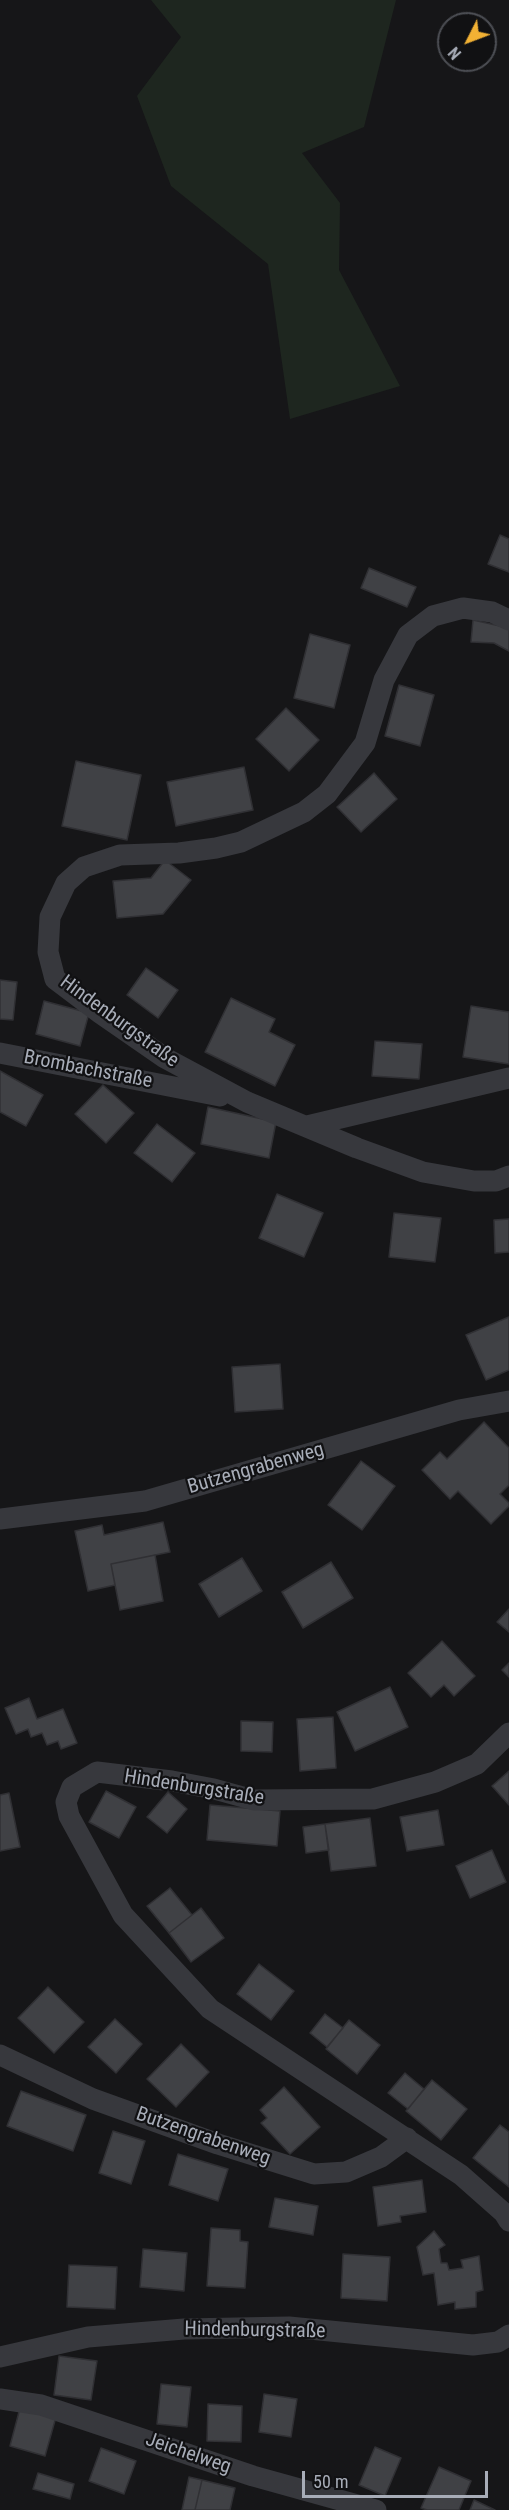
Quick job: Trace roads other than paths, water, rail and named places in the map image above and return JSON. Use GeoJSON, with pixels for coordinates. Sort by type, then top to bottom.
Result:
{"type":"FeatureCollection","features":[{"type":"Feature","properties":{"kind":"street","name":"Hindenburgstraße"},"geometry":{"type":"LineString","coordinates":[[509,620],[492,612],[463,608],[433,616],[408,635],[384,680],[365,743],[327,794],[304,812],[241,842],[180,853],[120,855],[84,867],[66,883],[50,917],[48,952],[55,979],[100,1013],[165,1058],[247,1102],[357,1148],[423,1172],[474,1181],[496,1180],[509,1176]]}},
{"type":"Feature","properties":{"kind":"street","name":"Brombachstraße"},"geometry":{"type":"LineString","coordinates":[[0,1053],[247,1102]]}},
{"type":"Feature","properties":{"kind":"street"},"geometry":{"type":"LineString","coordinates":[[307,1126],[509,1078]]}},
{"type":"Feature","properties":{"kind":"street","name":"Butzengrabenweg"},"geometry":{"type":"LineString","coordinates":[[0,1519],[146,1501],[459,1410],[509,1401]]}},
{"type":"Feature","properties":{"kind":"street","name":"Hindenburgstraße"},"geometry":{"type":"LineString","coordinates":[[509,1733],[477,1764],[435,1782],[373,1799],[254,1800],[172,1780],[97,1772],[72,1787],[66,1802],[69,1816],[123,1915],[210,2009],[461,2175],[504,2213],[509,2221]]}},
{"type":"Feature","properties":{"kind":"street","name":"Butzengrabenweg"},"geometry":{"type":"LineString","coordinates":[[0,2055],[93,2099],[218,2144],[314,2174],[346,2172],[381,2157],[407,2138]]}},
{"type":"Feature","properties":{"kind":"street","name":"Hindenburgstraße"},"geometry":{"type":"LineString","coordinates":[[0,2357],[88,2337],[184,2329],[289,2327],[473,2345],[498,2342],[509,2335]]}},
{"type":"Feature","properties":{"kind":"street","name":"Jeichelweg"},"geometry":{"type":"LineString","coordinates":[[0,2399],[41,2405],[253,2476],[375,2510]]}}]}
